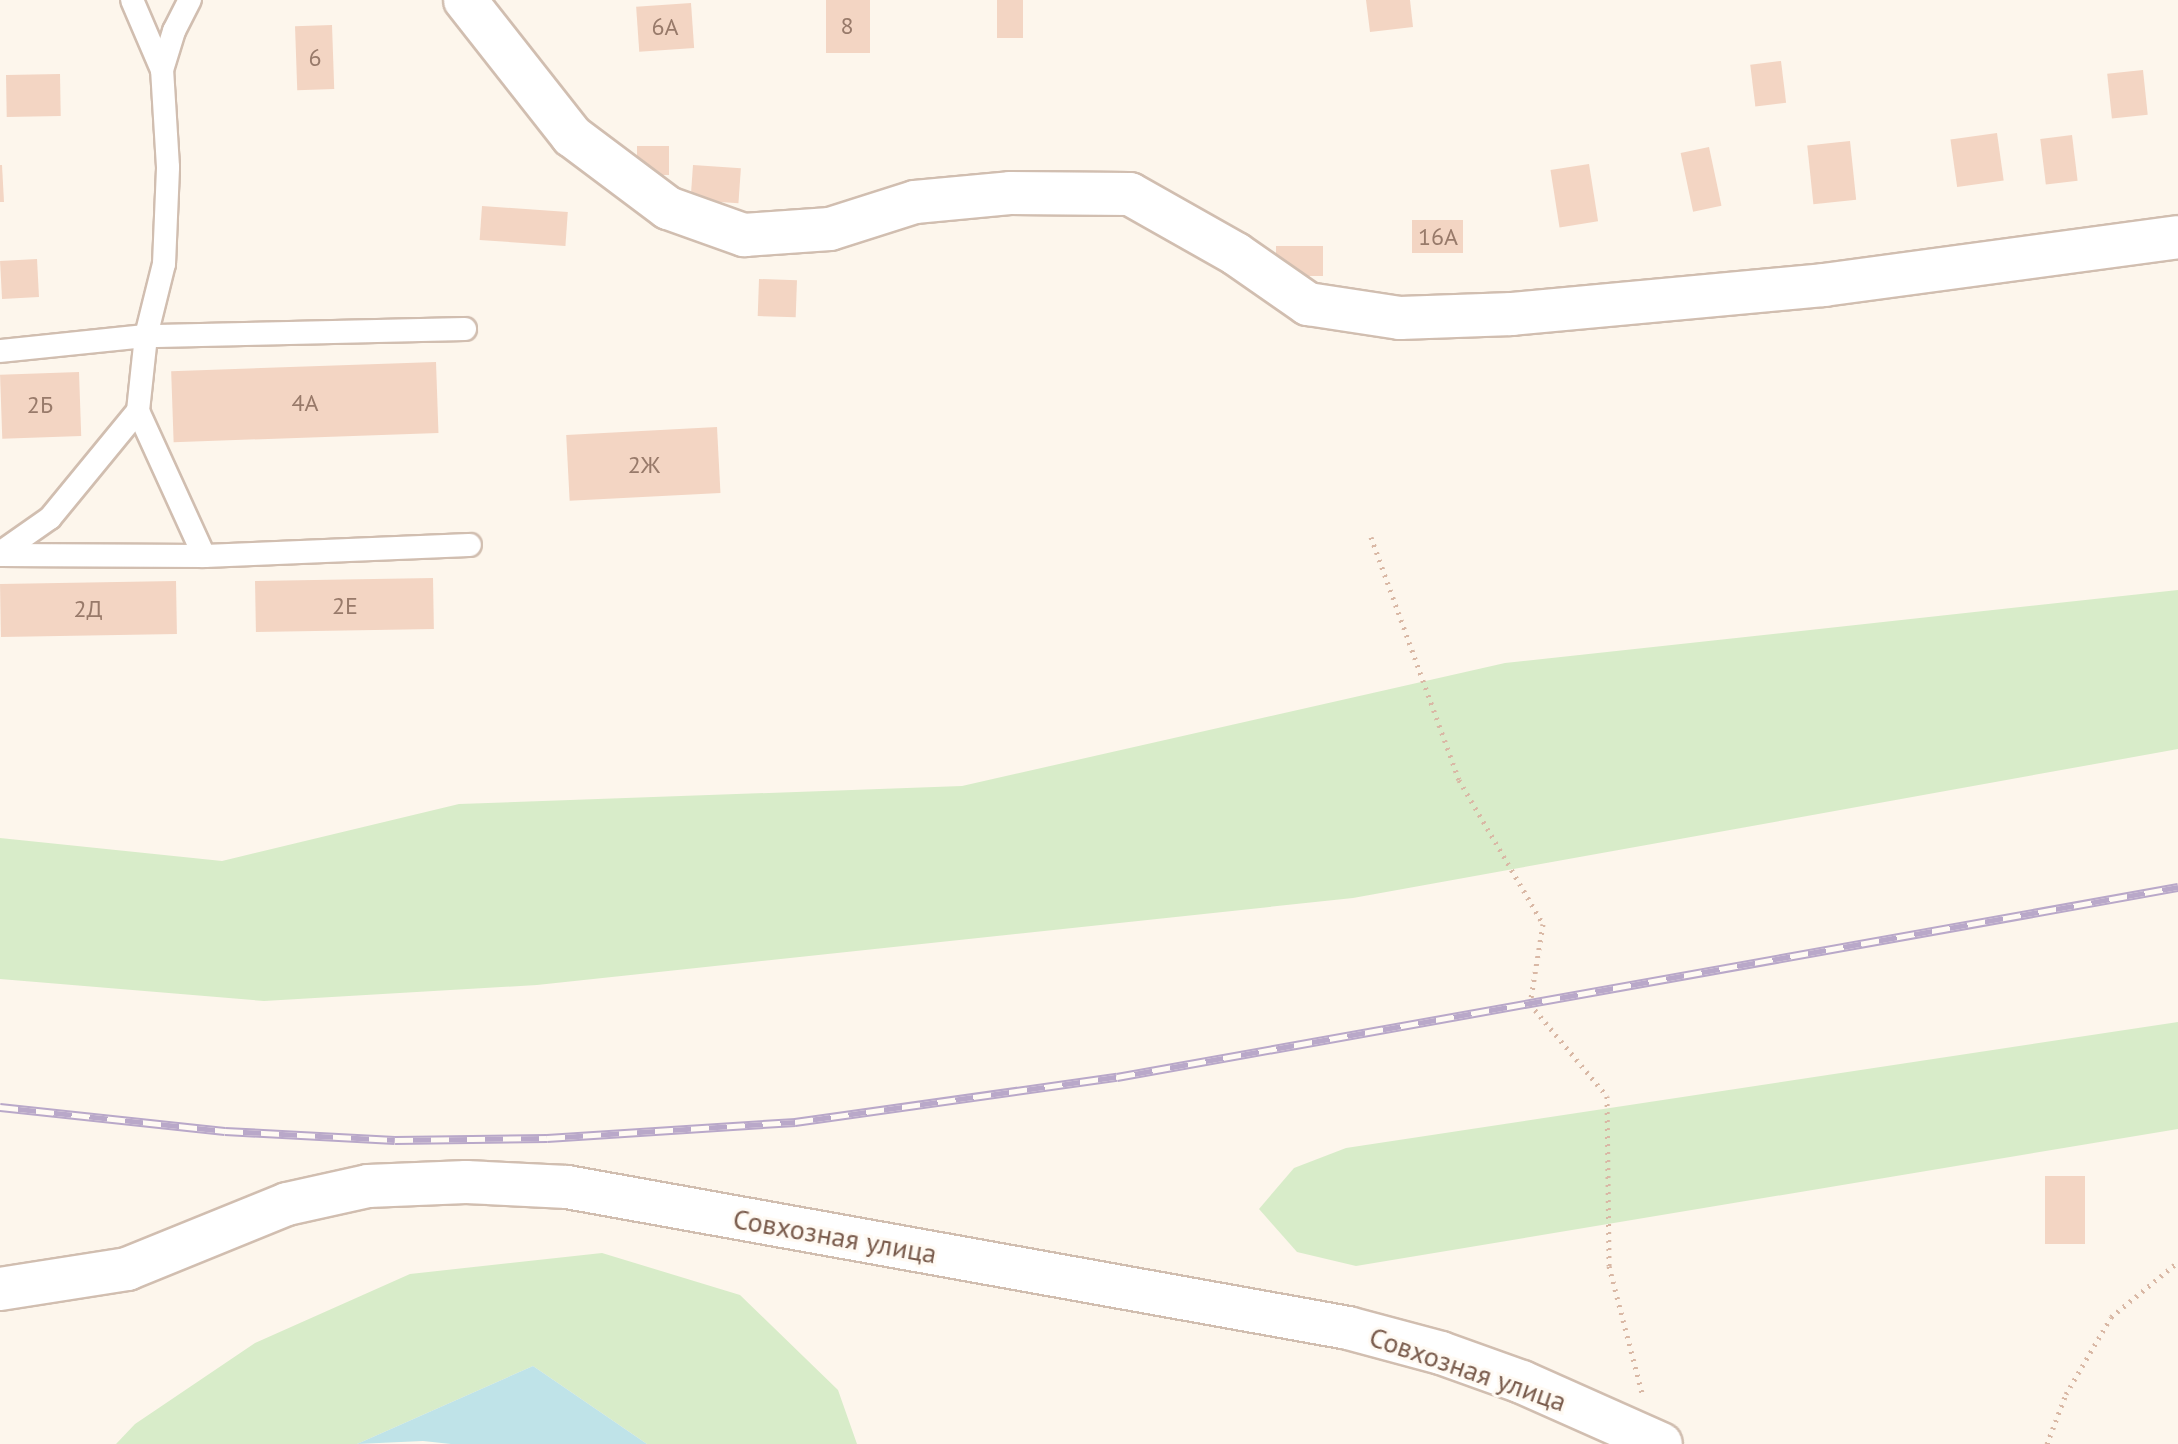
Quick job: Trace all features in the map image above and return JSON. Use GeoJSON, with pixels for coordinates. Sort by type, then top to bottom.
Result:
{"type":"FeatureCollection","features":[{"type":"Feature","properties":{"kind":"street"},"geometry":{"type":"LineString","coordinates":[[465,0],[572,136],[668,208],[744,235],[830,229],[915,202],[1010,193],[1130,194],[1236,254],[1308,304],[1400,318],[1512,314],[1824,285],[2178,237]]}},
{"type":"Feature","properties":{"kind":"street","name":"Совхозная улица"},"geometry":{"type":"LineString","coordinates":[[0,1289],[127,1269],[287,1204],[368,1186],[466,1182],[567,1187],[1348,1328],[1441,1353],[1522,1382],[1658,1442]]}},
{"type":"Feature","properties":{"kind":"lane"},"geometry":{"type":"LineString","coordinates":[[132,0],[162,70],[168,167],[164,264],[146,336],[138,411],[204,556]]}},
{"type":"Feature","properties":{"kind":"lane"},"geometry":{"type":"LineString","coordinates":[[162,70],[174,31],[190,0]]}},
{"type":"Feature","properties":{"kind":"lane"},"geometry":{"type":"LineString","coordinates":[[0,351],[146,336],[465,329]]}},
{"type":"Feature","properties":{"kind":"lane"},"geometry":{"type":"LineString","coordinates":[[0,554],[50,518],[138,411]]}},
{"type":"Feature","properties":{"kind":"lane"},"geometry":{"type":"LineString","coordinates":[[0,554],[204,556],[470,545]]}},
{"type":"Feature","properties":{"kind":"path"},"geometry":{"type":"LineString","coordinates":[[1371,537],[1459,780],[1543,924],[1530,1004],[1607,1096],[1609,1266],[1658,1442]]}},
{"type":"Feature","properties":{"kind":"path"},"geometry":{"type":"LineString","coordinates":[[2047,1444],[2066,1394],[2111,1317],[2178,1262]]}},
{"type":"Feature","properties":{"kind":"green space"},"geometry":{"type":"Polygon","coordinates":[[[2178,590],[2178,749],[1353,898],[537,985],[264,1001],[0,979],[0,838],[222,861],[459,804],[962,786],[1505,663],[2178,590]]]}},
{"type":"Feature","properties":{"kind":"green space"},"geometry":{"type":"Polygon","coordinates":[[[2178,1022],[2178,1129],[1356,1266],[1297,1252],[1259,1209],[1294,1168],[1346,1148],[2178,1022]]]}},
{"type":"Feature","properties":{"kind":"green space"},"geometry":{"type":"Polygon","coordinates":[[[602,1253],[740,1295],[838,1390],[857,1444],[647,1444],[533,1366],[357,1444],[116,1444],[135,1424],[255,1343],[410,1274],[602,1253]]]}},
{"type":"Feature","properties":{"kind":"water"},"geometry":{"type":"Polygon","coordinates":[[[533,1366],[647,1444],[451,1444],[423,1441],[357,1444],[533,1366]]]}},
{"type":"Feature","properties":{"kind":"building"},"geometry":{"type":"Polygon","coordinates":[[[826,0],[870,0],[870,53],[826,53],[826,0]]]}},
{"type":"Feature","properties":{"kind":"building"},"geometry":{"type":"Polygon","coordinates":[[[997,0],[1023,0],[1023,38],[997,38],[997,0]]]}},
{"type":"Feature","properties":{"kind":"building"},"geometry":{"type":"Polygon","coordinates":[[[1366,0],[1410,0],[1413,27],[1370,32],[1366,0]]]}},
{"type":"Feature","properties":{"kind":"building"},"geometry":{"type":"Polygon","coordinates":[[[691,3],[694,48],[639,52],[636,7],[691,3]]]}},
{"type":"Feature","properties":{"kind":"building"},"geometry":{"type":"Polygon","coordinates":[[[332,25],[334,89],[297,90],[295,26],[332,25]]]}},
{"type":"Feature","properties":{"kind":"building"},"geometry":{"type":"Polygon","coordinates":[[[1781,61],[1786,103],[1755,106],[1750,65],[1781,61]]]}},
{"type":"Feature","properties":{"kind":"building"},"geometry":{"type":"Polygon","coordinates":[[[2143,70],[2148,115],[2112,119],[2107,74],[2143,70]]]}},
{"type":"Feature","properties":{"kind":"building"},"geometry":{"type":"Polygon","coordinates":[[[60,74],[61,116],[7,117],[6,75],[60,74]]]}},
{"type":"Feature","properties":{"kind":"building"},"geometry":{"type":"Polygon","coordinates":[[[1997,133],[2004,181],[1957,187],[1950,140],[1997,133]]]}},
{"type":"Feature","properties":{"kind":"building"},"geometry":{"type":"Polygon","coordinates":[[[2072,135],[2078,181],[2046,185],[2040,139],[2072,135]]]}},
{"type":"Feature","properties":{"kind":"building"},"geometry":{"type":"Polygon","coordinates":[[[1850,141],[1856,200],[1813,204],[1807,145],[1850,141]]]}},
{"type":"Feature","properties":{"kind":"building"},"geometry":{"type":"Polygon","coordinates":[[[637,146],[669,146],[669,175],[637,175],[637,146]]]}},
{"type":"Feature","properties":{"kind":"building"},"geometry":{"type":"Polygon","coordinates":[[[1709,147],[1721,206],[1693,212],[1681,153],[1709,147]]]}},
{"type":"Feature","properties":{"kind":"building"},"geometry":{"type":"Polygon","coordinates":[[[1589,164],[1598,221],[1560,227],[1550,170],[1589,164]]]}},
{"type":"Feature","properties":{"kind":"building"},"geometry":{"type":"Polygon","coordinates":[[[2,165],[4,202],[0,202],[2,165]]]}},
{"type":"Feature","properties":{"kind":"building"},"geometry":{"type":"Polygon","coordinates":[[[693,165],[741,168],[738,203],[691,200],[693,165]]]}},
{"type":"Feature","properties":{"kind":"building"},"geometry":{"type":"Polygon","coordinates":[[[482,206],[568,212],[565,246],[480,240],[482,206]]]}},
{"type":"Feature","properties":{"kind":"building"},"geometry":{"type":"Polygon","coordinates":[[[1412,220],[1463,220],[1463,253],[1412,253],[1412,220]]]}},
{"type":"Feature","properties":{"kind":"building"},"geometry":{"type":"Polygon","coordinates":[[[1276,246],[1323,246],[1323,276],[1276,276],[1276,246]]]}},
{"type":"Feature","properties":{"kind":"building"},"geometry":{"type":"Polygon","coordinates":[[[37,259],[39,297],[2,299],[0,261],[37,259]]]}},
{"type":"Feature","properties":{"kind":"building"},"geometry":{"type":"Polygon","coordinates":[[[759,279],[797,280],[796,317],[758,316],[759,279]]]}},
{"type":"Feature","properties":{"kind":"building"},"geometry":{"type":"Polygon","coordinates":[[[436,362],[438,433],[174,442],[171,371],[436,362]]]}},
{"type":"Feature","properties":{"kind":"building"},"geometry":{"type":"Polygon","coordinates":[[[79,372],[81,436],[2,439],[0,375],[79,372]]]}},
{"type":"Feature","properties":{"kind":"building"},"geometry":{"type":"Polygon","coordinates":[[[717,427],[720,493],[570,501],[566,435],[717,427]]]}},
{"type":"Feature","properties":{"kind":"building"},"geometry":{"type":"Polygon","coordinates":[[[433,578],[434,629],[256,632],[255,581],[433,578]]]}},
{"type":"Feature","properties":{"kind":"building"},"geometry":{"type":"Polygon","coordinates":[[[176,581],[177,634],[1,637],[0,584],[176,581]]]}},
{"type":"Feature","properties":{"kind":"building"},"geometry":{"type":"Polygon","coordinates":[[[2045,1176],[2085,1176],[2085,1244],[2045,1244],[2045,1176]]]}},
{"type":"Feature","properties":{"kind":"railway"},"geometry":{"type":"LineString","coordinates":[[0,1107],[225,1131],[395,1140],[547,1138],[795,1122],[1117,1077],[2178,887]]}}]}
